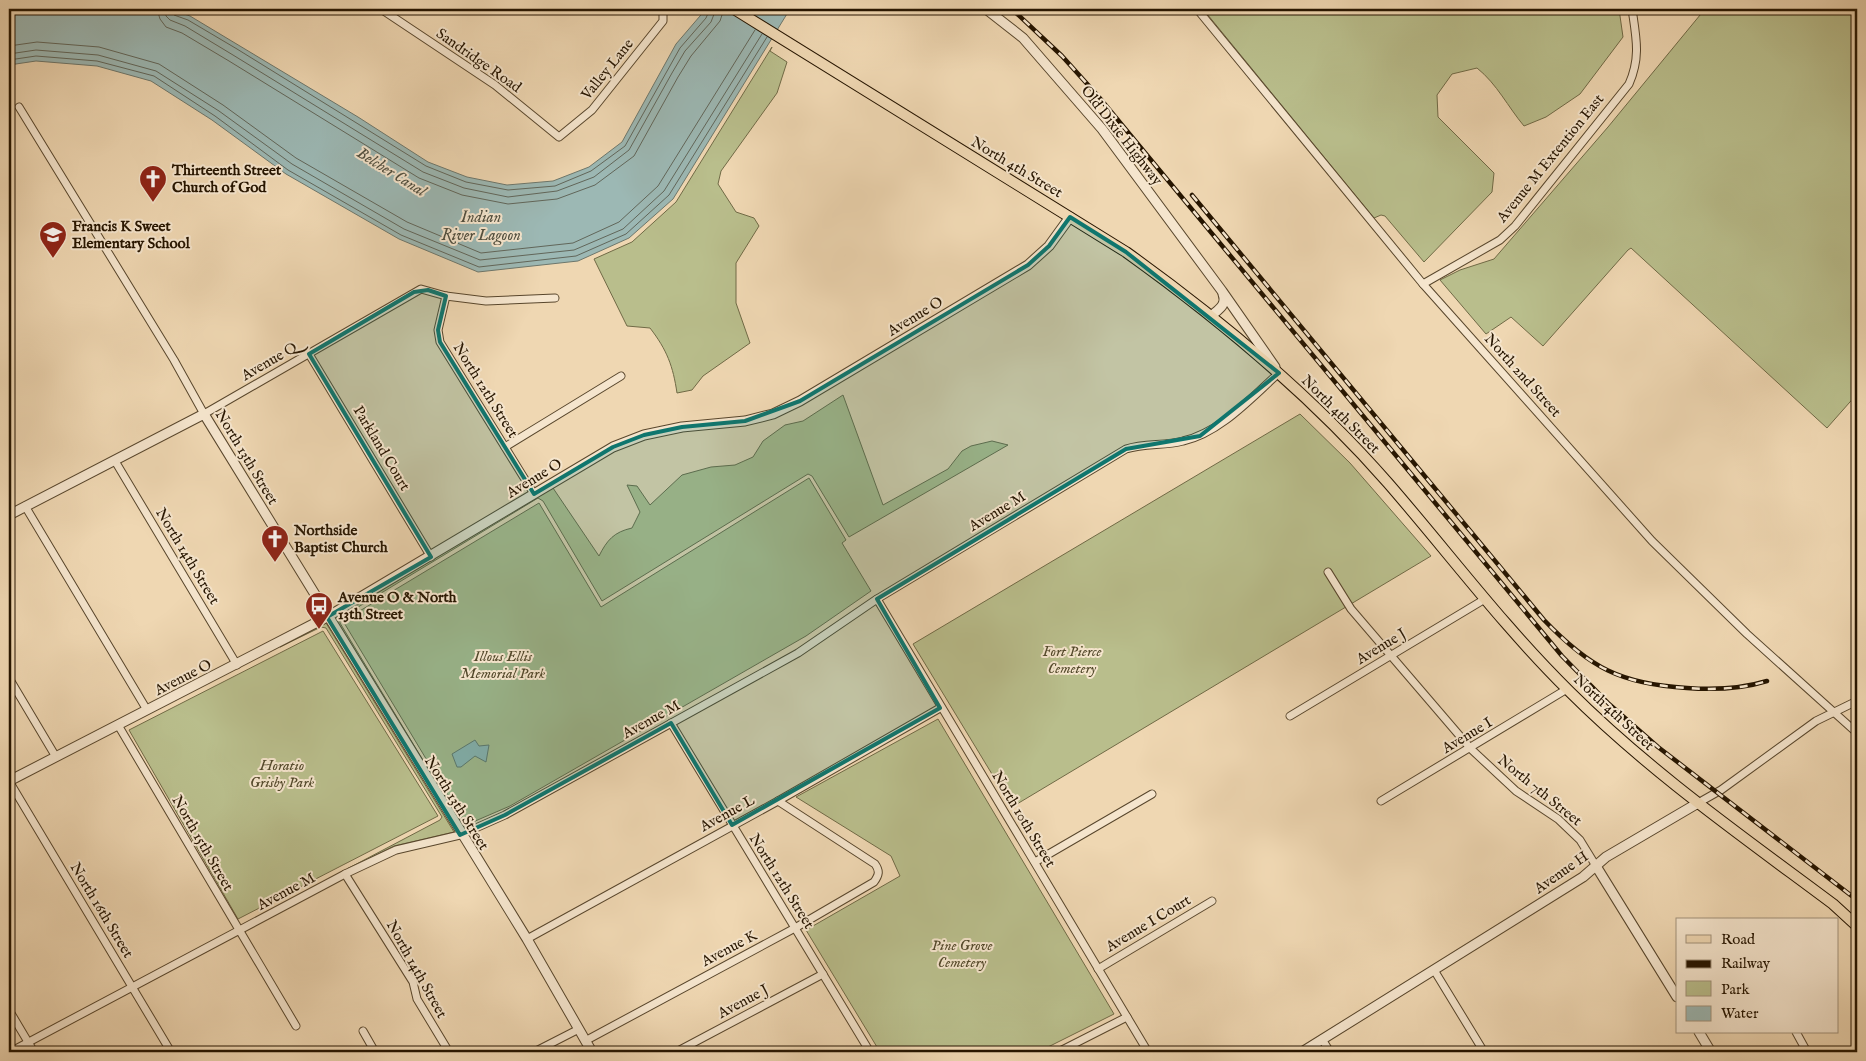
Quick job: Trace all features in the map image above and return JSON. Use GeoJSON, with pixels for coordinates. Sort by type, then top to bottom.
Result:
{"type":"FeatureCollection","features":[{"type":"Feature","properties":{"kind":"main road","name":"North 4th Street"},"geometry":{"type":"LineString","coordinates":[[734,9],[1133,257],[1211,316],[1279,373],[1387,482],[1484,599],[1567,689],[1636,753],[1698,803],[1833,904],[1857,926]]}},
{"type":"Feature","properties":{"kind":"street","name":"Sandridge Road"},"geometry":{"type":"LineString","coordinates":[[380,9],[495,84],[559,138]]}},
{"type":"Feature","properties":{"kind":"street","name":"Valley Lane"},"geometry":{"type":"LineString","coordinates":[[559,138],[592,110],[663,21],[663,9]]}},
{"type":"Feature","properties":{"kind":"street","name":"Old Dixie Highway"},"geometry":{"type":"LineString","coordinates":[[986,9],[1023,38],[1102,130],[1222,291],[1279,373]]}},
{"type":"Feature","properties":{"kind":"street","name":"North 2nd Street"},"geometry":{"type":"LineString","coordinates":[[1197,9],[1422,284],[1658,547],[1747,634],[1857,733]]}},
{"type":"Feature","properties":{"kind":"street","name":"Avenue M Extention East"},"geometry":{"type":"LineString","coordinates":[[1422,284],[1492,245],[1515,226],[1628,84],[1636,67],[1637,44],[1632,9]]}},
{"type":"Feature","properties":{"kind":"street","name":"North 13th Street"},"geometry":{"type":"LineString","coordinates":[[19,107],[169,352],[204,414],[327,617],[526,939],[592,1052]]}},
{"type":"Feature","properties":{"kind":"street","name":"Avenue O"},"geometry":{"type":"LineString","coordinates":[[9,781],[327,617],[431,557],[613,447],[644,435],[682,427],[745,421],[773,414],[800,402],[1028,265],[1048,246],[1070,217]]}},
{"type":"Feature","properties":{"kind":"street","name":"Avenue Q"},"geometry":{"type":"LineString","coordinates":[[9,515],[204,414],[414,292],[428,290],[446,296],[486,301],[555,298]]}},
{"type":"Feature","properties":{"kind":"street"},"geometry":{"type":"LineString","coordinates":[[1211,316],[1224,303],[1222,291]]}},
{"type":"Feature","properties":{"kind":"street","name":"North 12th Street"},"geometry":{"type":"LineString","coordinates":[[446,296],[438,330],[440,342],[534,494]]}},
{"type":"Feature","properties":{"kind":"street","name":"Parkland Court"},"geometry":{"type":"LineString","coordinates":[[309,354],[431,557]]}},
{"type":"Feature","properties":{"kind":"street","name":"Avenue M"},"geometry":{"type":"LineString","coordinates":[[10,1052],[133,989],[345,874],[396,850],[460,835],[505,815],[801,651],[876,599],[1126,449],[1140,444],[1161,445],[1200,436],[1242,406],[1279,373]]}},
{"type":"Feature","properties":{"kind":"street"},"geometry":{"type":"LineString","coordinates":[[505,447],[621,376]]}},
{"type":"Feature","properties":{"kind":"street","name":"North 14th Street"},"geometry":{"type":"LineString","coordinates":[[116,461],[237,665]]}},
{"type":"Feature","properties":{"kind":"street"},"geometry":{"type":"LineString","coordinates":[[25,506],[147,710]]}},
{"type":"Feature","properties":{"kind":"street","name":"North 7th Street"},"geometry":{"type":"LineString","coordinates":[[1328,572],[1352,609],[1471,749],[1516,791],[1558,819],[1580,840],[1676,995]]}},
{"type":"Feature","properties":{"kind":"street","name":"North 10th Street"},"geometry":{"type":"LineString","coordinates":[[876,599],[1148,1052]]}},
{"type":"Feature","properties":{"kind":"street","name":"Avenue J"},"geometry":{"type":"LineString","coordinates":[[1290,716],[1484,599]]}},
{"type":"Feature","properties":{"kind":"street"},"geometry":{"type":"LineString","coordinates":[[9,678],[56,757]]}},
{"type":"Feature","properties":{"kind":"street","name":"Avenue I"},"geometry":{"type":"LineString","coordinates":[[1381,801],[1471,749],[1567,689]]}},
{"type":"Feature","properties":{"kind":"street","name":"Avenue H"},"geometry":{"type":"LineString","coordinates":[[1302,1052],[1583,877],[1606,857],[1721,790],[1833,712],[1857,701]]}},
{"type":"Feature","properties":{"kind":"street","name":"Avenue L"},"geometry":{"type":"LineString","coordinates":[[526,939],[778,801],[940,708]]}},
{"type":"Feature","properties":{"kind":"street","name":"North 12th Street"},"geometry":{"type":"LineString","coordinates":[[671,723],[870,1052]]}},
{"type":"Feature","properties":{"kind":"street","name":"North 15th Street"},"geometry":{"type":"LineString","coordinates":[[118,725],[296,1026]]}},
{"type":"Feature","properties":{"kind":"street","name":"North 16th Street"},"geometry":{"type":"LineString","coordinates":[[9,781],[171,1052]]}},
{"type":"Feature","properties":{"kind":"street"},"geometry":{"type":"LineString","coordinates":[[1034,862],[1152,794]]}},
{"type":"Feature","properties":{"kind":"street","name":"Avenue K"},"geometry":{"type":"LineString","coordinates":[[585,1041],[795,928],[874,882],[879,872],[875,864],[778,801]]}},
{"type":"Feature","properties":{"kind":"street","name":"North 14th Street"},"geometry":{"type":"LineString","coordinates":[[345,874],[413,982],[417,999],[449,1052]]}},
{"type":"Feature","properties":{"kind":"street","name":"Avenue I Court"},"geometry":{"type":"LineString","coordinates":[[1098,969],[1212,901]]}},
{"type":"Feature","properties":{"kind":"street"},"geometry":{"type":"LineString","coordinates":[[1434,970],[1484,1052]]}},
{"type":"Feature","properties":{"kind":"street","name":"Avenue J"},"geometry":{"type":"LineString","coordinates":[[676,1052],[823,974]]}},
{"type":"Feature","properties":{"kind":"street"},"geometry":{"type":"LineString","coordinates":[[9,1010],[34,1052]]}},
{"type":"Feature","properties":{"kind":"street"},"geometry":{"type":"LineString","coordinates":[[1058,1052],[1127,1017]]}},
{"type":"Feature","properties":{"kind":"street"},"geometry":{"type":"LineString","coordinates":[[534,1052],[579,1029]]}},
{"type":"Feature","properties":{"kind":"street"},"geometry":{"type":"LineString","coordinates":[[363,1031],[375,1052]]}},
{"type":"Feature","properties":{"kind":"street"},"geometry":{"type":"LineString","coordinates":[[1700,1034],[1711,1052]]}},
{"type":"Feature","properties":{"kind":"street"},"geometry":{"type":"LineString","coordinates":[[1797,1034],[1808,1052]]}},
{"type":"Feature","properties":{"kind":"street"},"geometry":{"type":"LineString","coordinates":[[1322,1039],[1330,1052]]}},
{"type":"Feature","properties":{"kind":"highlighted area"},"geometry":{"type":"Polygon","coordinates":[[[1070,217],[1126,252],[1279,373],[1200,436],[1126,449],[877,599],[940,708],[732,825],[671,723],[505,815],[460,835],[327,617],[431,557],[309,354],[414,292],[428,290],[446,296],[438,330],[440,342],[534,494],[613,447],[644,435],[682,427],[745,421],[800,401],[1028,265],[1049,246],[1070,217]]]}},
{"type":"Feature","properties":{"kind":"green space"},"geometry":{"type":"Polygon","coordinates":[[[1203,9],[1619,9],[1623,37],[1580,94],[1546,117],[1524,126],[1496,88],[1477,68],[1452,74],[1437,95],[1438,117],[1494,173],[1492,192],[1424,262],[1385,216],[1381,215],[1374,218],[1203,9]]]}},
{"type":"Feature","properties":{"kind":"green space"},"geometry":{"type":"Polygon","coordinates":[[[1705,9],[1857,9],[1857,394],[1827,428],[1631,248],[1543,346],[1511,317],[1486,334],[1440,280],[1460,270],[1494,259],[1608,127],[1705,9]]]}},
{"type":"Feature","properties":{"kind":"green space"},"geometry":{"type":"Polygon","coordinates":[[[772,47],[770,51],[787,62],[777,93],[721,171],[718,184],[736,212],[754,218],[759,226],[736,263],[736,303],[750,343],[703,376],[692,390],[677,393],[671,366],[661,344],[650,328],[627,326],[594,259],[632,242],[676,202],[772,47]]]}},
{"type":"Feature","properties":{"kind":"green space"},"geometry":{"type":"Polygon","coordinates":[[[843,395],[883,505],[948,469],[962,451],[971,446],[992,441],[1008,445],[849,537],[812,476],[808,474],[602,601],[543,501],[538,498],[340,618],[340,623],[464,828],[333,619],[553,488],[599,556],[605,545],[616,534],[632,528],[640,512],[627,485],[637,486],[650,505],[682,475],[711,467],[735,465],[753,457],[763,441],[785,425],[803,421],[843,395]]]}},
{"type":"Feature","properties":{"kind":"green space","name":"Fort Pierce Cemetery"},"geometry":{"type":"Polygon","coordinates":[[[1300,414],[1350,463],[1431,556],[1012,807],[913,644],[1300,414]]]}},
{"type":"Feature","properties":{"kind":"green space","name":"Illous Ellis Memorial Park"},"geometry":{"type":"Polygon","coordinates":[[[809,478],[846,540],[842,543],[871,591],[806,636],[510,806],[466,825],[343,621],[539,503],[601,607],[809,478]]]}},
{"type":"Feature","properties":{"kind":"green space"},"geometry":{"type":"Polygon","coordinates":[[[326,623],[454,832],[394,846],[347,869],[440,820],[442,817],[326,628],[321,627],[280,647],[326,623]]]}},
{"type":"Feature","properties":{"kind":"green space","name":"Horatio Grisby Park"},"geometry":{"type":"Polygon","coordinates":[[[323,631],[438,816],[238,919],[129,730],[323,631]]]}},
{"type":"Feature","properties":{"kind":"green space","name":"Pine Grove Cemetery"},"geometry":{"type":"Polygon","coordinates":[[[938,719],[1114,1014],[1038,1052],[880,1052],[806,930],[900,876],[891,856],[796,797],[938,719]]]}},
{"type":"Feature","properties":{"kind":"water","name":"Indian River Lagoon"},"geometry":{"type":"Polygon","coordinates":[[[9,9],[170,9],[190,16],[358,117],[428,162],[467,177],[507,185],[553,181],[589,167],[622,142],[676,44],[706,9],[790,9],[673,199],[629,238],[578,261],[478,272],[399,239],[286,174],[212,120],[151,81],[97,66],[36,61],[9,65],[9,9]]]}},
{"type":"Feature","properties":{"kind":"water"},"geometry":{"type":"Polygon","coordinates":[[[475,740],[479,746],[489,745],[486,762],[475,756],[461,767],[457,767],[452,754],[475,740]]]}},
{"type":"Feature","properties":{"kind":"railway"},"geometry":{"type":"LineString","coordinates":[[1012,9],[1062,56],[1098,96],[1562,656],[1609,704],[1658,747],[1857,900]]}},
{"type":"Feature","properties":{"kind":"railway"},"geometry":{"type":"LineString","coordinates":[[1192,195],[1544,620],[1576,650],[1592,662],[1625,677],[1664,686],[1717,689],[1747,686],[1767,681]]}},
{"type":"Feature","properties":{"kind":"place","name":"Thirteenth Street Church of God"},"geometry":{"type":"Point","coordinates":[153,203]}},
{"type":"Feature","properties":{"kind":"place","name":"Francis K Sweet Elementary School"},"geometry":{"type":"Point","coordinates":[53,259]}},
{"type":"Feature","properties":{"kind":"place","name":"Northside Baptist Church"},"geometry":{"type":"Point","coordinates":[275,563]}},
{"type":"Feature","properties":{"kind":"place","name":"Avenue O & North 13th Street"},"geometry":{"type":"Point","coordinates":[319,630]}},
{"type":"Feature","properties":{"kind":"water label","name":"Belcher Canal"},"geometry":{"type":"Point","coordinates":[392,171]}}]}
